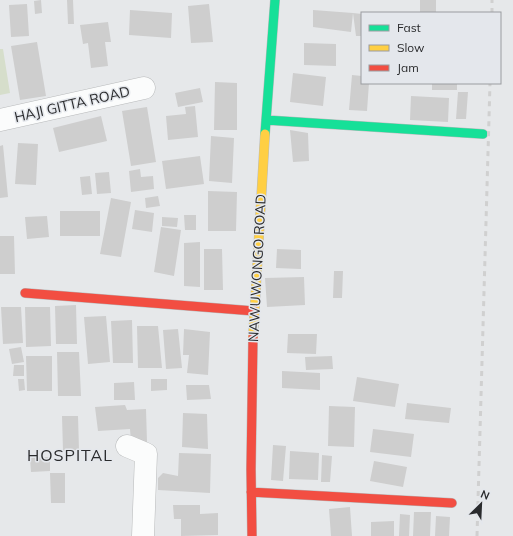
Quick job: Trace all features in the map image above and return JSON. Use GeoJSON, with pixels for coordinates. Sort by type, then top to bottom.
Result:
{"type":"FeatureCollection","features":[{"type":"Feature","properties":{"kind":"street","name":"NAWUWONGO ROAD"},"geometry":{"type":"LineString","coordinates":[[252,536],[251,492],[254,311],[266,120],[276,0]]}},
{"type":"Feature","properties":{"kind":"street","name":"HAJI GITTA ROAD"},"geometry":{"type":"LineString","coordinates":[[0,120],[144,88]]}},
{"type":"Feature","properties":{"kind":"street"},"geometry":{"type":"LineString","coordinates":[[266,120],[483,134]]}},
{"type":"Feature","properties":{"kind":"street"},"geometry":{"type":"LineString","coordinates":[[25,293],[254,311]]}},
{"type":"Feature","properties":{"kind":"street"},"geometry":{"type":"LineString","coordinates":[[127,446],[146,454],[143,536]]}},
{"type":"Feature","properties":{"kind":"street"},"geometry":{"type":"LineString","coordinates":[[251,492],[452,503]]}},
{"type":"Feature","properties":{"kind":"green space"},"geometry":{"type":"Polygon","coordinates":[[[0,49],[3,49],[10,93],[0,95],[0,49]]]}},
{"type":"Feature","properties":{"kind":"building"},"geometry":{"type":"Polygon","coordinates":[[[41,0],[42,13],[35,14],[34,1],[41,0]]]}},
{"type":"Feature","properties":{"kind":"building"},"geometry":{"type":"Polygon","coordinates":[[[67,0],[73,0],[74,24],[68,24],[67,0]]]}},
{"type":"Feature","properties":{"kind":"building"},"geometry":{"type":"Polygon","coordinates":[[[420,0],[436,0],[436,12],[420,12],[420,0]]]}},
{"type":"Feature","properties":{"kind":"building"},"geometry":{"type":"Polygon","coordinates":[[[27,4],[29,36],[11,37],[9,5],[27,4]]]}},
{"type":"Feature","properties":{"kind":"building"},"geometry":{"type":"Polygon","coordinates":[[[209,4],[213,42],[191,43],[188,6],[209,4]]]}},
{"type":"Feature","properties":{"kind":"building"},"geometry":{"type":"Polygon","coordinates":[[[130,10],[172,13],[171,38],[129,35],[130,10]]]}},
{"type":"Feature","properties":{"kind":"building"},"geometry":{"type":"Polygon","coordinates":[[[313,10],[353,13],[351,32],[313,27],[313,10]]]}},
{"type":"Feature","properties":{"kind":"building"},"geometry":{"type":"Polygon","coordinates":[[[353,13],[361,14],[361,36],[356,36],[353,13]]]}},
{"type":"Feature","properties":{"kind":"building"},"geometry":{"type":"Polygon","coordinates":[[[108,22],[111,42],[105,42],[108,66],[91,68],[88,43],[83,44],[80,25],[108,22]]]}},
{"type":"Feature","properties":{"kind":"building"},"geometry":{"type":"Polygon","coordinates":[[[37,42],[46,96],[20,100],[11,46],[37,42]]]}},
{"type":"Feature","properties":{"kind":"building"},"geometry":{"type":"Polygon","coordinates":[[[304,43],[336,44],[336,66],[304,65],[304,43]]]}},
{"type":"Feature","properties":{"kind":"building"},"geometry":{"type":"Polygon","coordinates":[[[293,73],[326,77],[323,106],[290,102],[293,73]]]}},
{"type":"Feature","properties":{"kind":"building"},"geometry":{"type":"Polygon","coordinates":[[[352,75],[361,76],[361,84],[369,84],[367,111],[349,110],[352,75]]]}},
{"type":"Feature","properties":{"kind":"building"},"geometry":{"type":"Polygon","coordinates":[[[215,82],[237,83],[237,130],[214,130],[215,82]]]}},
{"type":"Feature","properties":{"kind":"building"},"geometry":{"type":"Polygon","coordinates":[[[432,84],[457,84],[457,90],[432,90],[432,84]]]}},
{"type":"Feature","properties":{"kind":"building"},"geometry":{"type":"Polygon","coordinates":[[[200,88],[203,102],[178,107],[175,93],[200,88]]]}},
{"type":"Feature","properties":{"kind":"building"},"geometry":{"type":"Polygon","coordinates":[[[458,92],[468,92],[466,119],[456,119],[458,92]]]}},
{"type":"Feature","properties":{"kind":"building"},"geometry":{"type":"Polygon","coordinates":[[[411,96],[449,98],[448,122],[410,120],[411,96]]]}},
{"type":"Feature","properties":{"kind":"building"},"geometry":{"type":"Polygon","coordinates":[[[195,106],[198,137],[168,140],[166,116],[186,114],[185,107],[195,106]]]}},
{"type":"Feature","properties":{"kind":"building"},"geometry":{"type":"Polygon","coordinates":[[[147,107],[156,162],[131,166],[122,111],[147,107]]]}},
{"type":"Feature","properties":{"kind":"building"},"geometry":{"type":"Polygon","coordinates":[[[101,116],[107,141],[59,152],[53,128],[101,116]]]}},
{"type":"Feature","properties":{"kind":"building"},"geometry":{"type":"Polygon","coordinates":[[[290,130],[308,133],[309,161],[293,162],[290,130]]]}},
{"type":"Feature","properties":{"kind":"building"},"geometry":{"type":"Polygon","coordinates":[[[211,136],[234,138],[232,183],[209,181],[211,136]]]}},
{"type":"Feature","properties":{"kind":"building"},"geometry":{"type":"Polygon","coordinates":[[[18,143],[38,144],[36,185],[15,184],[18,143]]]}},
{"type":"Feature","properties":{"kind":"building"},"geometry":{"type":"Polygon","coordinates":[[[3,145],[8,197],[0,198],[0,146],[3,145]]]}},
{"type":"Feature","properties":{"kind":"building"},"geometry":{"type":"Polygon","coordinates":[[[200,156],[204,184],[166,189],[162,161],[200,156]]]}},
{"type":"Feature","properties":{"kind":"building"},"geometry":{"type":"Polygon","coordinates":[[[140,169],[141,177],[153,176],[154,189],[131,192],[129,171],[140,169]]]}},
{"type":"Feature","properties":{"kind":"building"},"geometry":{"type":"Polygon","coordinates":[[[109,172],[111,193],[97,194],[95,173],[109,172]]]}},
{"type":"Feature","properties":{"kind":"building"},"geometry":{"type":"Polygon","coordinates":[[[90,176],[92,194],[82,195],[80,177],[90,176]]]}},
{"type":"Feature","properties":{"kind":"building"},"geometry":{"type":"Polygon","coordinates":[[[208,191],[237,192],[236,231],[208,231],[208,191]]]}},
{"type":"Feature","properties":{"kind":"building"},"geometry":{"type":"Polygon","coordinates":[[[158,196],[160,206],[146,208],[145,198],[158,196]]]}},
{"type":"Feature","properties":{"kind":"building"},"geometry":{"type":"Polygon","coordinates":[[[111,198],[131,202],[121,257],[100,254],[111,198]]]}},
{"type":"Feature","properties":{"kind":"building"},"geometry":{"type":"Polygon","coordinates":[[[135,210],[154,213],[152,232],[132,229],[135,210]]]}},
{"type":"Feature","properties":{"kind":"building"},"geometry":{"type":"Polygon","coordinates":[[[60,211],[100,211],[100,236],[60,236],[60,211]]]}},
{"type":"Feature","properties":{"kind":"building"},"geometry":{"type":"Polygon","coordinates":[[[184,215],[196,215],[196,230],[185,230],[184,215]]]}},
{"type":"Feature","properties":{"kind":"building"},"geometry":{"type":"Polygon","coordinates":[[[47,216],[49,237],[27,239],[25,217],[47,216]]]}},
{"type":"Feature","properties":{"kind":"building"},"geometry":{"type":"Polygon","coordinates":[[[162,217],[178,218],[177,227],[162,226],[162,217]]]}},
{"type":"Feature","properties":{"kind":"building"},"geometry":{"type":"Polygon","coordinates":[[[161,227],[181,230],[174,276],[154,272],[161,227]]]}},
{"type":"Feature","properties":{"kind":"building"},"geometry":{"type":"Polygon","coordinates":[[[0,236],[14,236],[15,274],[0,274],[0,236]]]}},
{"type":"Feature","properties":{"kind":"building"},"geometry":{"type":"Polygon","coordinates":[[[200,242],[200,287],[184,286],[184,243],[200,242]]]}},
{"type":"Feature","properties":{"kind":"building"},"geometry":{"type":"Polygon","coordinates":[[[204,249],[222,249],[223,290],[204,290],[204,249]]]}},
{"type":"Feature","properties":{"kind":"building"},"geometry":{"type":"Polygon","coordinates":[[[277,249],[301,250],[301,269],[276,268],[277,249]]]}},
{"type":"Feature","properties":{"kind":"building"},"geometry":{"type":"Polygon","coordinates":[[[334,271],[343,271],[342,298],[333,298],[334,271]]]}},
{"type":"Feature","properties":{"kind":"building"},"geometry":{"type":"Polygon","coordinates":[[[304,277],[305,305],[267,307],[265,278],[304,277]]]}},
{"type":"Feature","properties":{"kind":"building"},"geometry":{"type":"Polygon","coordinates":[[[76,305],[77,344],[56,344],[55,306],[76,305]]]}},
{"type":"Feature","properties":{"kind":"building"},"geometry":{"type":"Polygon","coordinates":[[[1,307],[21,307],[23,343],[3,344],[1,307]]]}},
{"type":"Feature","properties":{"kind":"building"},"geometry":{"type":"Polygon","coordinates":[[[25,307],[50,307],[51,346],[26,347],[25,307]]]}},
{"type":"Feature","properties":{"kind":"building"},"geometry":{"type":"Polygon","coordinates":[[[106,316],[110,362],[88,364],[84,317],[106,316]]]}},
{"type":"Feature","properties":{"kind":"building"},"geometry":{"type":"Polygon","coordinates":[[[132,320],[133,363],[113,363],[111,321],[132,320]]]}},
{"type":"Feature","properties":{"kind":"building"},"geometry":{"type":"Polygon","coordinates":[[[137,326],[158,326],[162,368],[138,368],[137,326]]]}},
{"type":"Feature","properties":{"kind":"building"},"geometry":{"type":"Polygon","coordinates":[[[178,329],[182,368],[166,369],[163,330],[178,329]]]}},
{"type":"Feature","properties":{"kind":"building"},"geometry":{"type":"Polygon","coordinates":[[[184,329],[210,332],[208,375],[187,373],[189,355],[183,355],[184,329]]]}},
{"type":"Feature","properties":{"kind":"building"},"geometry":{"type":"Polygon","coordinates":[[[288,334],[317,334],[316,354],[287,353],[288,334]]]}},
{"type":"Feature","properties":{"kind":"building"},"geometry":{"type":"Polygon","coordinates":[[[21,347],[24,362],[12,364],[9,349],[21,347]]]}},
{"type":"Feature","properties":{"kind":"building"},"geometry":{"type":"Polygon","coordinates":[[[57,352],[79,352],[81,396],[58,396],[57,352]]]}},
{"type":"Feature","properties":{"kind":"building"},"geometry":{"type":"Polygon","coordinates":[[[26,356],[52,356],[52,391],[27,391],[26,356]]]}},
{"type":"Feature","properties":{"kind":"building"},"geometry":{"type":"Polygon","coordinates":[[[332,356],[333,369],[306,370],[305,357],[332,356]]]}},
{"type":"Feature","properties":{"kind":"building"},"geometry":{"type":"Polygon","coordinates":[[[14,365],[24,365],[24,376],[13,376],[14,365]]]}},
{"type":"Feature","properties":{"kind":"building"},"geometry":{"type":"Polygon","coordinates":[[[282,371],[320,373],[320,390],[282,388],[282,371]]]}},
{"type":"Feature","properties":{"kind":"building"},"geometry":{"type":"Polygon","coordinates":[[[357,377],[399,384],[395,407],[353,401],[357,377]]]}},
{"type":"Feature","properties":{"kind":"building"},"geometry":{"type":"Polygon","coordinates":[[[18,379],[24,379],[25,390],[19,391],[18,379]]]}},
{"type":"Feature","properties":{"kind":"building"},"geometry":{"type":"Polygon","coordinates":[[[151,379],[167,379],[167,390],[151,391],[151,379]]]}},
{"type":"Feature","properties":{"kind":"building"},"geometry":{"type":"Polygon","coordinates":[[[134,382],[135,400],[114,400],[114,383],[134,382]]]}},
{"type":"Feature","properties":{"kind":"building"},"geometry":{"type":"Polygon","coordinates":[[[186,385],[209,385],[211,399],[187,400],[186,385]]]}},
{"type":"Feature","properties":{"kind":"building"},"geometry":{"type":"Polygon","coordinates":[[[407,403],[451,408],[449,423],[405,419],[407,403]]]}},
{"type":"Feature","properties":{"kind":"building"},"geometry":{"type":"Polygon","coordinates":[[[125,405],[127,410],[146,409],[147,442],[131,442],[130,429],[98,431],[95,407],[125,405]]]}},
{"type":"Feature","properties":{"kind":"building"},"geometry":{"type":"Polygon","coordinates":[[[329,406],[355,407],[354,447],[328,446],[329,406]]]}},
{"type":"Feature","properties":{"kind":"building"},"geometry":{"type":"Polygon","coordinates":[[[183,413],[207,414],[208,449],[182,447],[183,413]]]}},
{"type":"Feature","properties":{"kind":"building"},"geometry":{"type":"Polygon","coordinates":[[[62,416],[78,416],[79,450],[63,451],[62,416]]]}},
{"type":"Feature","properties":{"kind":"building"},"geometry":{"type":"Polygon","coordinates":[[[373,429],[414,434],[411,457],[370,452],[373,429]]]}},
{"type":"Feature","properties":{"kind":"building"},"geometry":{"type":"Polygon","coordinates":[[[273,445],[286,446],[283,481],[271,480],[273,445]]]}},
{"type":"Feature","properties":{"kind":"building"},"geometry":{"type":"Polygon","coordinates":[[[290,451],[319,453],[318,480],[289,479],[290,451]]]}},
{"type":"Feature","properties":{"kind":"building"},"geometry":{"type":"Polygon","coordinates":[[[179,453],[211,454],[210,493],[158,490],[158,478],[163,473],[178,476],[179,453]]]}},
{"type":"Feature","properties":{"kind":"building"},"geometry":{"type":"Polygon","coordinates":[[[322,455],[332,456],[330,482],[321,482],[322,455]]]}},
{"type":"Feature","properties":{"kind":"building"},"geometry":{"type":"Polygon","coordinates":[[[50,457],[50,471],[31,472],[30,458],[50,457]]]}},
{"type":"Feature","properties":{"kind":"building"},"geometry":{"type":"Polygon","coordinates":[[[374,461],[407,467],[403,487],[370,481],[374,461]]]}},
{"type":"Feature","properties":{"kind":"building"},"geometry":{"type":"Polygon","coordinates":[[[50,473],[65,473],[65,503],[51,503],[50,473]]]}},
{"type":"Feature","properties":{"kind":"building"},"geometry":{"type":"Polygon","coordinates":[[[173,505],[200,505],[200,514],[218,513],[218,535],[181,536],[181,519],[174,519],[173,505]]]}},
{"type":"Feature","properties":{"kind":"building"},"geometry":{"type":"Polygon","coordinates":[[[350,507],[352,536],[331,536],[329,509],[350,507]]]}},
{"type":"Feature","properties":{"kind":"building"},"geometry":{"type":"Polygon","coordinates":[[[414,512],[431,512],[430,536],[413,536],[414,512]]]}},
{"type":"Feature","properties":{"kind":"building"},"geometry":{"type":"Polygon","coordinates":[[[400,514],[410,515],[409,536],[399,536],[400,514]]]}},
{"type":"Feature","properties":{"kind":"building"},"geometry":{"type":"Polygon","coordinates":[[[436,516],[450,517],[449,536],[435,536],[436,516]]]}},
{"type":"Feature","properties":{"kind":"building"},"geometry":{"type":"Polygon","coordinates":[[[394,521],[394,536],[371,536],[371,522],[394,521]]]}},
{"type":"Feature","properties":{"kind":"railway"},"geometry":{"type":"LineString","coordinates":[[492,0],[492,12]]}},
{"type":"Feature","properties":{"kind":"railway"},"geometry":{"type":"LineString","coordinates":[[477,536],[490,84]]}},
{"type":"Feature","properties":{"kind":"traffic: fast"},"geometry":{"type":"LineString","coordinates":[[265,134],[275,0]]}},
{"type":"Feature","properties":{"kind":"traffic: fast"},"geometry":{"type":"LineString","coordinates":[[266,120],[483,134]]}},
{"type":"Feature","properties":{"kind":"traffic: slow"},"geometry":{"type":"LineString","coordinates":[[253,337],[265,134]]}},
{"type":"Feature","properties":{"kind":"traffic: jam"},"geometry":{"type":"LineString","coordinates":[[25,293],[254,311]]}},
{"type":"Feature","properties":{"kind":"traffic: jam"},"geometry":{"type":"LineString","coordinates":[[252,536],[251,469],[253,337]]}},
{"type":"Feature","properties":{"kind":"traffic: jam"},"geometry":{"type":"LineString","coordinates":[[251,492],[452,503]]}},
{"type":"Feature","properties":{"kind":"district","name":"HOSPITAL"},"geometry":{"type":"Point","coordinates":[70,455]}}]}
